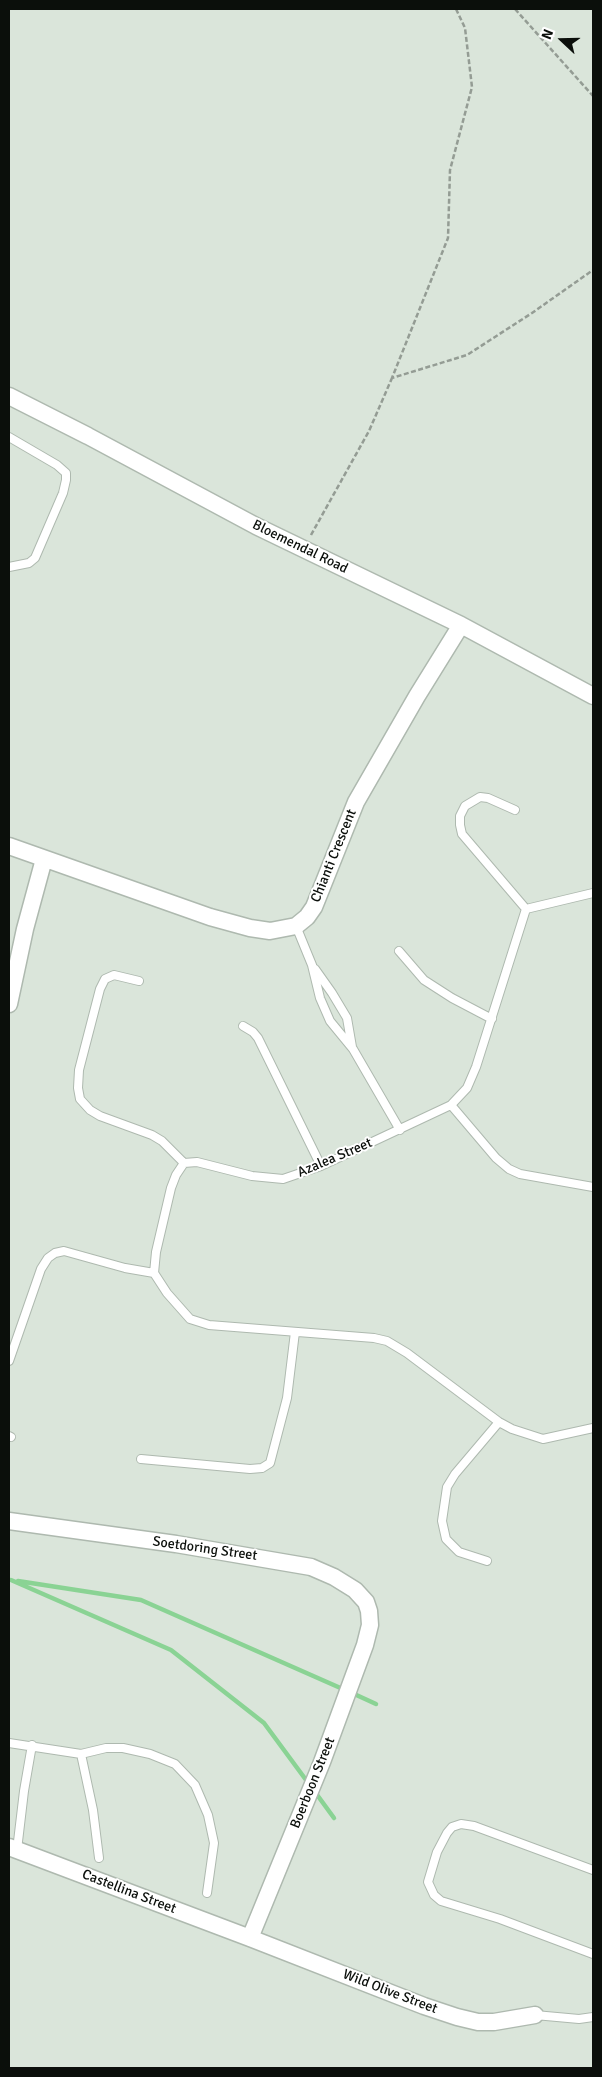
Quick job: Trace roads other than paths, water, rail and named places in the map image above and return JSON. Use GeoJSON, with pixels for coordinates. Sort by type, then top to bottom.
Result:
{"type":"FeatureCollection","features":[{"type":"Feature","properties":{"kind":"street","name":"Bloemendal Road"},"geometry":{"type":"LineString","coordinates":[[9,396],[303,549],[461,625],[593,696]]}},
{"type":"Feature","properties":{"kind":"street","name":"Chianti Crescent"},"geometry":{"type":"LineString","coordinates":[[296,926],[307,917],[314,907],[356,802],[417,696],[461,625]]}},
{"type":"Feature","properties":{"kind":"street"},"geometry":{"type":"LineString","coordinates":[[9,846],[210,917],[250,928],[270,931],[296,926]]}},
{"type":"Feature","properties":{"kind":"street"},"geometry":{"type":"LineString","coordinates":[[9,1004],[25,929],[44,859]]}},
{"type":"Feature","properties":{"kind":"street","name":"Soetdoring Street"},"geometry":{"type":"LineString","coordinates":[[9,1521],[176,1544],[311,1567],[334,1577],[355,1590],[366,1602],[369,1610],[370,1626]]}},
{"type":"Feature","properties":{"kind":"street","name":"Boerboon Street"},"geometry":{"type":"LineString","coordinates":[[250,1938],[322,1762],[365,1645],[370,1626]]}},
{"type":"Feature","properties":{"kind":"street","name":"Castellina Street"},"geometry":{"type":"LineString","coordinates":[[13,1849],[250,1938]]}},
{"type":"Feature","properties":{"kind":"street","name":"Wild Olive Street"},"geometry":{"type":"LineString","coordinates":[[250,1938],[457,2017],[478,2022],[494,2022],[535,2015]]}},
{"type":"Feature","properties":{"kind":"lane"},"geometry":{"type":"LineString","coordinates":[[9,437],[57,465],[66,473],[66,480],[63,493],[35,558],[29,563],[9,567]]}},
{"type":"Feature","properties":{"kind":"lane"},"geometry":{"type":"LineString","coordinates":[[516,810],[488,798],[480,797],[465,806],[460,816],[460,825],[462,834],[526,909]]}},
{"type":"Feature","properties":{"kind":"lane"},"geometry":{"type":"LineString","coordinates":[[526,909],[593,893]]}},
{"type":"Feature","properties":{"kind":"lane"},"geometry":{"type":"LineString","coordinates":[[526,909],[476,1067],[466,1088],[451,1105],[496,1158],[509,1169],[520,1174],[593,1187]]}},
{"type":"Feature","properties":{"kind":"lane"},"geometry":{"type":"LineString","coordinates":[[296,926],[312,965],[320,998],[330,1021],[352,1049],[400,1130]]}},
{"type":"Feature","properties":{"kind":"lane"},"geometry":{"type":"LineString","coordinates":[[398,951],[424,980],[452,998],[492,1019]]}},
{"type":"Feature","properties":{"kind":"lane"},"geometry":{"type":"LineString","coordinates":[[312,965],[347,1018],[352,1049]]}},
{"type":"Feature","properties":{"kind":"lane"},"geometry":{"type":"LineString","coordinates":[[139,981],[114,975],[105,979],[100,989],[79,1070],[78,1088],[80,1099],[90,1110],[100,1116],[152,1135],[162,1141],[184,1163],[176,1175],[171,1188],[156,1252],[154,1273],[184,1314],[198,1323],[374,1338],[387,1341],[407,1353],[499,1422],[528,1435],[543,1438],[593,1428]]}},
{"type":"Feature","properties":{"kind":"lane"},"geometry":{"type":"LineString","coordinates":[[243,1026],[258,1038],[321,1166]]}},
{"type":"Feature","properties":{"kind":"lane","name":"Azalea Street"},"geometry":{"type":"LineString","coordinates":[[184,1163],[197,1162],[270,1179],[283,1179],[321,1166],[451,1105]]}},
{"type":"Feature","properties":{"kind":"lane"},"geometry":{"type":"LineString","coordinates":[[9,1361],[41,1269],[48,1258],[55,1253],[64,1251],[125,1268],[154,1273]]}},
{"type":"Feature","properties":{"kind":"lane"},"geometry":{"type":"LineString","coordinates":[[141,1459],[250,1469],[262,1468],[270,1463],[287,1398],[295,1332]]}},
{"type":"Feature","properties":{"kind":"lane"},"geometry":{"type":"LineString","coordinates":[[487,1561],[459,1552],[446,1539],[442,1521],[447,1487],[455,1474],[499,1422]]}},
{"type":"Feature","properties":{"kind":"lane"},"geometry":{"type":"LineString","coordinates":[[9,1742],[81,1754],[106,1748],[123,1748],[150,1754],[176,1764],[195,1785],[208,1816],[214,1843],[207,1893]]}},
{"type":"Feature","properties":{"kind":"lane"},"geometry":{"type":"LineString","coordinates":[[13,1849],[32,1745]]}},
{"type":"Feature","properties":{"kind":"lane"},"geometry":{"type":"LineString","coordinates":[[81,1754],[93,1810],[99,1858]]}},
{"type":"Feature","properties":{"kind":"lane"},"geometry":{"type":"LineString","coordinates":[[593,1870],[474,1826],[461,1824],[452,1827],[447,1833],[437,1852],[428,1882],[434,1895],[441,1901],[500,1919],[593,1954]]}},
{"type":"Feature","properties":{"kind":"lane"},"geometry":{"type":"LineString","coordinates":[[535,2015],[579,2019],[593,2017]]}},
{"type":"Feature","properties":{"kind":"waterway"},"geometry":{"type":"LineString","coordinates":[[11,1580],[171,1650],[264,1723],[309,1784]]}},
{"type":"Feature","properties":{"kind":"waterway"},"geometry":{"type":"LineString","coordinates":[[18,1581],[141,1600],[345,1690]]}},
{"type":"Feature","properties":{"kind":"waterway"},"geometry":{"type":"LineString","coordinates":[[352,1693],[376,1704]]}},
{"type":"Feature","properties":{"kind":"waterway"},"geometry":{"type":"LineString","coordinates":[[315,1792],[334,1818]]}}]}
